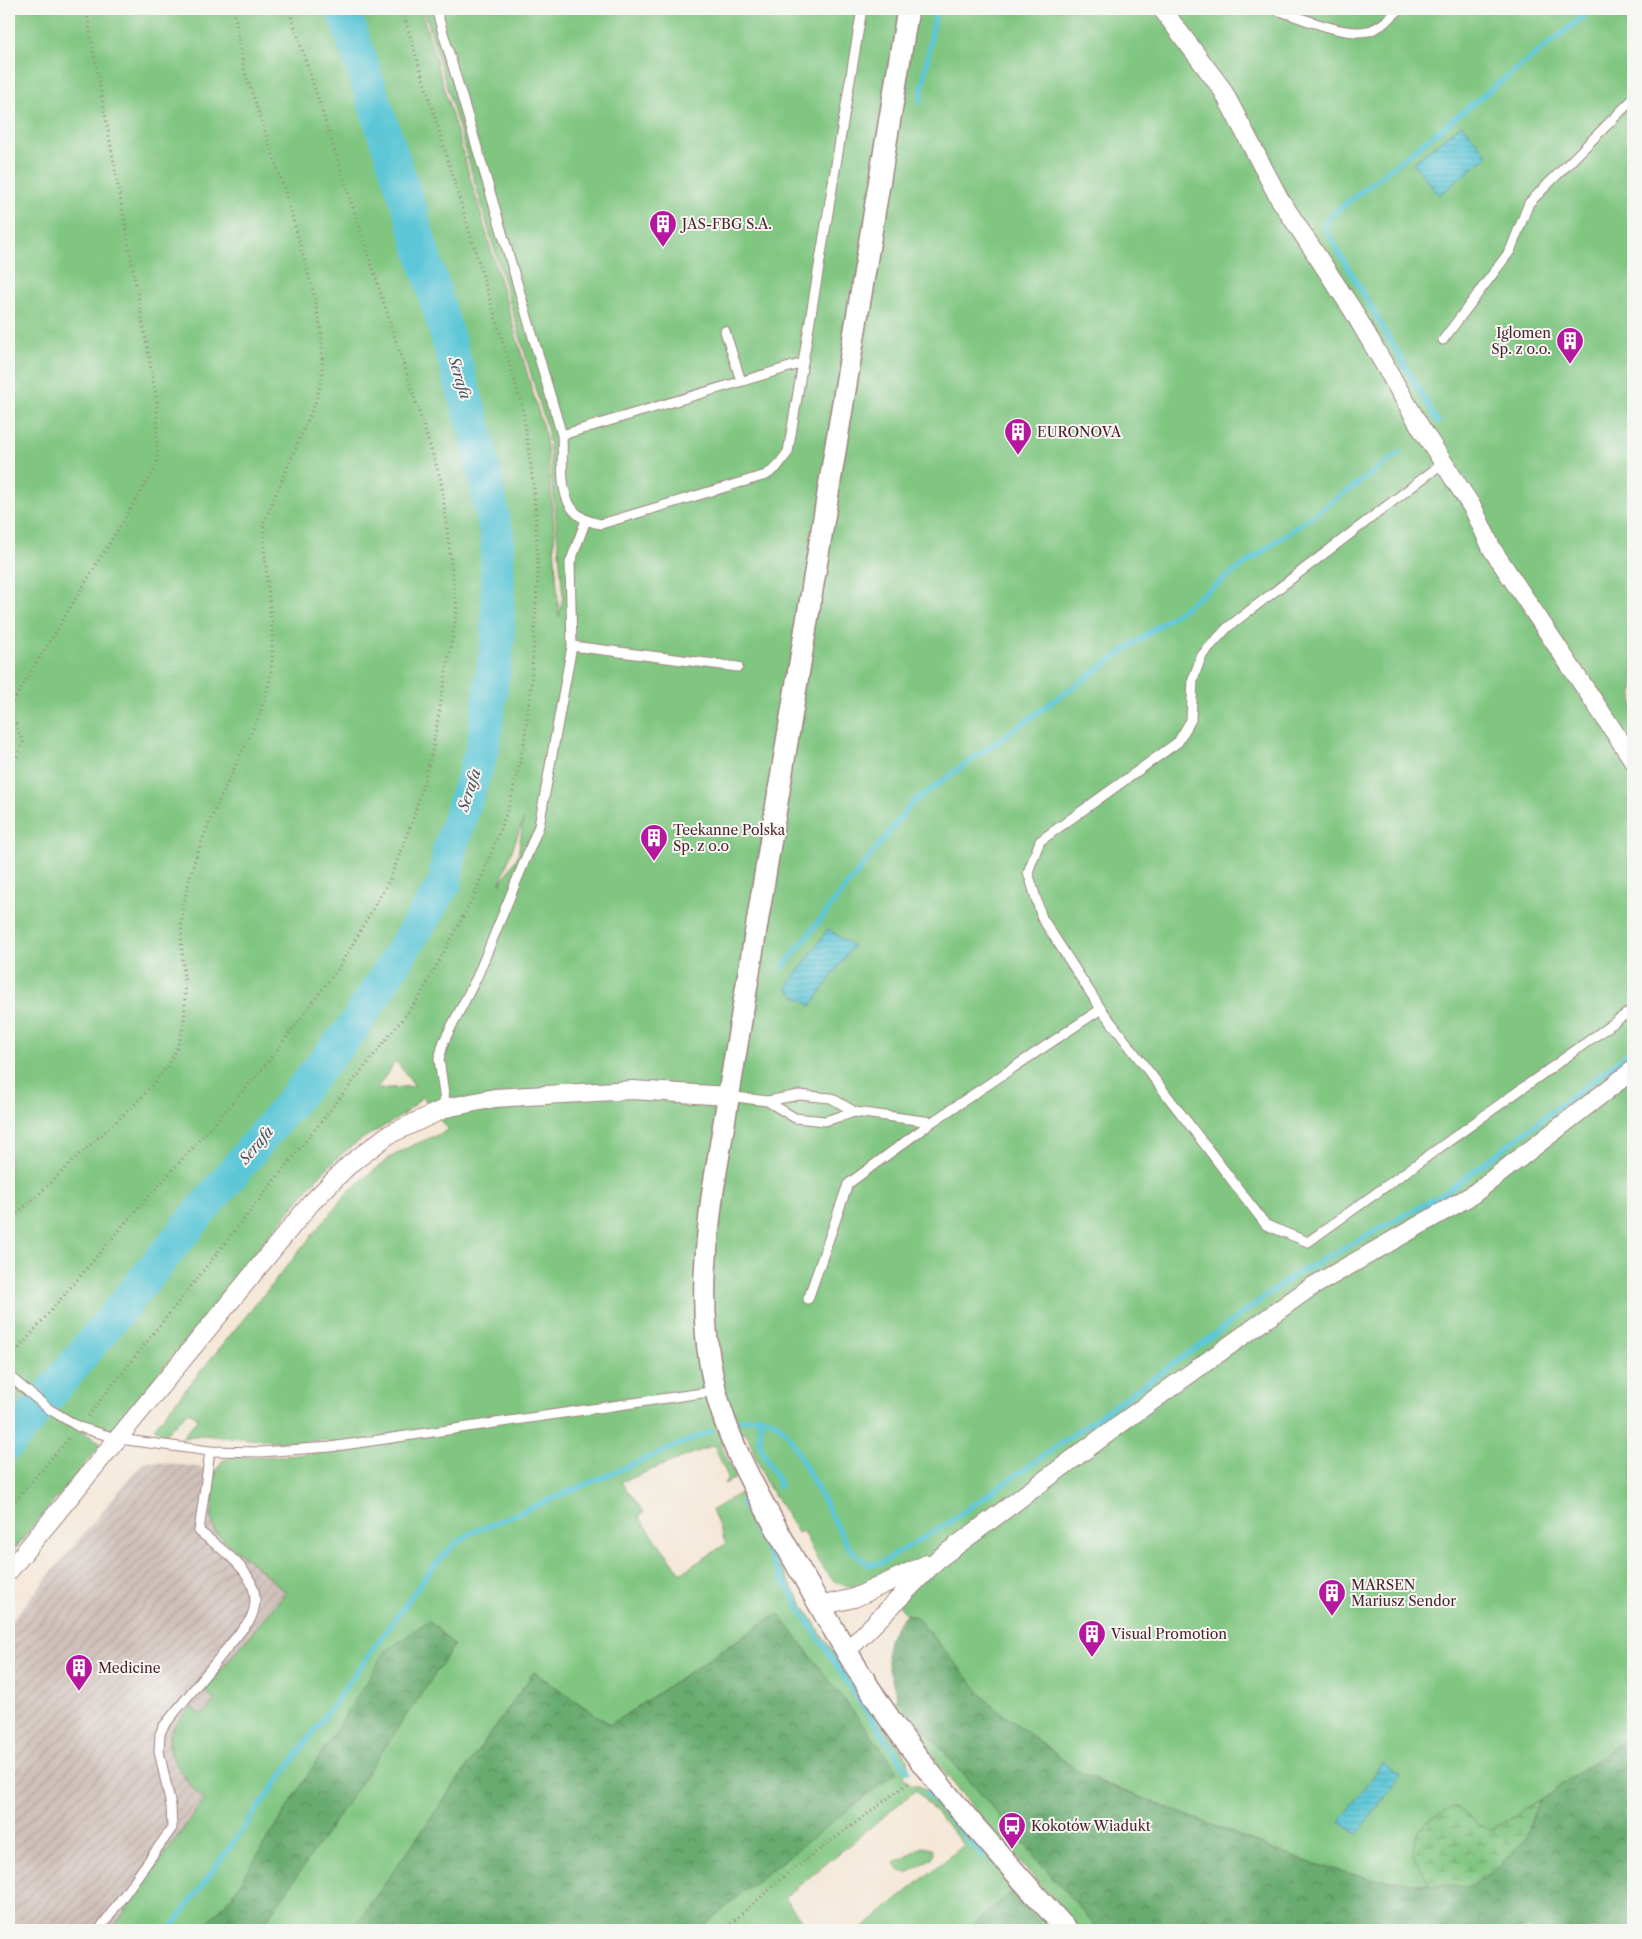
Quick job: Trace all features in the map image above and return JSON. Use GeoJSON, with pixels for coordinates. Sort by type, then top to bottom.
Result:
{"type":"FeatureCollection","features":[{"type":"Feature","properties":{"kind":"street"},"geometry":{"type":"LineString","coordinates":[[908,9],[713,1190],[704,1278],[705,1328],[716,1391],[732,1440],[750,1479],[820,1606],[880,1704],[928,1769],[1067,1930]]}},
{"type":"Feature","properties":{"kind":"street"},"geometry":{"type":"LineString","coordinates":[[1162,9],[1222,90],[1279,198],[1352,309],[1443,463],[1474,510],[1502,566],[1576,672],[1633,760]]}},
{"type":"Feature","properties":{"kind":"street"},"geometry":{"type":"LineString","coordinates":[[848,1651],[937,1560],[1308,1289],[1472,1195],[1633,1070]]}},
{"type":"Feature","properties":{"kind":"street"},"geometry":{"type":"LineString","coordinates":[[9,1571],[317,1196],[349,1165],[388,1135],[446,1108],[495,1098],[632,1090],[728,1096]]}},
{"type":"Feature","properties":{"kind":"street"},"geometry":{"type":"LineString","coordinates":[[820,1606],[854,1598],[937,1560]]}},
{"type":"Feature","properties":{"kind":"lane"},"geometry":{"type":"LineString","coordinates":[[436,9],[562,435],[566,500],[572,510],[586,520],[601,524],[766,475],[776,468],[788,452],[862,9]]}},
{"type":"Feature","properties":{"kind":"lane"},"geometry":{"type":"LineString","coordinates":[[1272,9],[1353,33],[1370,31],[1388,20],[1400,9]]}},
{"type":"Feature","properties":{"kind":"lane"},"geometry":{"type":"LineString","coordinates":[[1443,340],[1510,251],[1529,203],[1633,99]]}},
{"type":"Feature","properties":{"kind":"lane"},"geometry":{"type":"LineString","coordinates":[[725,331],[741,381]]}},
{"type":"Feature","properties":{"kind":"lane"},"geometry":{"type":"LineString","coordinates":[[562,435],[803,363]]}},
{"type":"Feature","properties":{"kind":"lane"},"geometry":{"type":"LineString","coordinates":[[1443,463],[1228,627],[1202,655],[1193,679],[1191,720],[1178,742],[1040,841],[1028,872],[1042,918],[1101,1009],[1266,1226],[1308,1242],[1633,1009]]}},
{"type":"Feature","properties":{"kind":"lane"},"geometry":{"type":"LineString","coordinates":[[446,1108],[439,1059],[444,1041],[477,977],[539,826],[572,646],[570,563],[586,520]]}},
{"type":"Feature","properties":{"kind":"lane"},"geometry":{"type":"LineString","coordinates":[[572,646],[738,667]]}},
{"type":"Feature","properties":{"kind":"lane"},"geometry":{"type":"LineString","coordinates":[[808,1299],[848,1184],[932,1122],[1101,1009]]}},
{"type":"Feature","properties":{"kind":"lane"},"geometry":{"type":"LineString","coordinates":[[728,1096],[767,1101],[799,1096],[830,1098],[855,1112],[932,1122]]}},
{"type":"Feature","properties":{"kind":"lane"},"geometry":{"type":"LineString","coordinates":[[767,1101],[794,1118],[825,1121],[855,1112]]}},
{"type":"Feature","properties":{"kind":"lane"},"geometry":{"type":"LineString","coordinates":[[9,1376],[49,1409],[78,1427],[119,1439],[210,1451],[261,1452],[330,1447],[716,1391]]}},
{"type":"Feature","properties":{"kind":"lane"},"geometry":{"type":"LineString","coordinates":[[99,1930],[172,1828],[171,1806],[159,1751],[160,1734],[163,1727],[250,1620],[256,1609],[255,1592],[248,1574],[199,1531],[210,1451]]}},
{"type":"Feature","properties":{"kind":"path"},"geometry":{"type":"LineString","coordinates":[[9,775],[22,742],[9,708],[157,465],[157,401],[86,9]]}},
{"type":"Feature","properties":{"kind":"path"},"geometry":{"type":"LineString","coordinates":[[9,1219],[138,1100],[165,1068],[175,1051],[183,1028],[184,1005],[181,946],[183,912],[194,861],[213,813],[257,721],[267,694],[271,664],[270,606],[263,543],[264,522],[316,401],[322,378],[321,330],[313,290],[284,188],[243,66],[234,9]]}},
{"type":"Feature","properties":{"kind":"path"},"geometry":{"type":"LineString","coordinates":[[9,1360],[126,1222],[261,1071],[340,966],[390,879],[414,816],[432,752],[457,611],[441,480],[289,9]]}},
{"type":"Feature","properties":{"kind":"path"},"geometry":{"type":"LineString","coordinates":[[9,1508],[78,1427],[419,998],[473,898],[511,800],[524,742],[531,687],[538,572],[534,488],[522,405],[402,9]]}},
{"type":"Feature","properties":{"kind":"path"},"geometry":{"type":"LineString","coordinates":[[723,1930],[786,1875],[882,1801],[928,1769]]}},
{"type":"Feature","properties":{"kind":"path"},"geometry":{"type":"LineString","coordinates":[[733,1930],[736,1919]]}},
{"type":"Feature","properties":{"kind":"shaded area"},"geometry":{"type":"Polygon","coordinates":[[[144,1461],[224,1470],[326,1462],[248,1814],[163,1930],[9,1930],[9,1624],[144,1461]]]}},
{"type":"Feature","properties":{"kind":"green space"},"geometry":{"type":"Polygon","coordinates":[[[9,9],[421,9],[546,438],[555,535],[559,617],[563,596],[548,432],[424,9],[1633,9],[1633,1734],[1539,1801],[1524,1840],[1468,1887],[1369,1879],[1301,1860],[1101,1782],[1075,1769],[989,1703],[916,1617],[906,1614],[879,1579],[863,1585],[850,1586],[839,1583],[830,1577],[816,1557],[803,1531],[798,1533],[766,1482],[746,1432],[720,1443],[736,1478],[724,1484],[728,1477],[714,1445],[621,1482],[644,1512],[639,1517],[681,1573],[726,1544],[712,1510],[742,1492],[780,1566],[810,1616],[908,1759],[909,1767],[903,1777],[912,1785],[917,1785],[937,1795],[1055,1930],[1045,1930],[1011,1893],[967,1930],[860,1930],[964,1845],[916,1790],[784,1898],[810,1930],[699,1930],[744,1891],[778,1613],[610,1725],[534,1672],[352,1930],[112,1930],[202,1802],[205,1801],[186,1780],[175,1761],[169,1743],[172,1731],[191,1707],[202,1715],[215,1700],[204,1691],[286,1592],[215,1532],[212,1519],[214,1481],[217,1469],[222,1461],[233,1457],[284,1456],[336,1451],[326,1440],[299,1443],[201,1435],[182,1438],[198,1418],[188,1411],[165,1435],[154,1428],[347,1193],[389,1158],[411,1146],[449,1130],[422,1096],[416,1104],[400,1117],[356,1143],[338,1158],[310,1186],[114,1429],[83,1423],[69,1417],[44,1401],[9,1371],[9,9]],[[523,820],[500,884],[518,856],[523,820]],[[396,1061],[377,1088],[378,1089],[415,1086],[396,1061]]]}},
{"type":"Feature","properties":{"kind":"green space"},"geometry":{"type":"Polygon","coordinates":[[[9,1381],[44,1411],[102,1443],[9,1556],[9,1381]]]}},
{"type":"Feature","properties":{"kind":"green space"},"geometry":{"type":"Polygon","coordinates":[[[778,1613],[898,1771],[744,1891],[699,1930],[352,1930],[534,1672],[610,1725],[778,1613]]]}},
{"type":"Feature","properties":{"kind":"green space"},"geometry":{"type":"Polygon","coordinates":[[[906,1614],[916,1617],[989,1703],[1075,1769],[1101,1782],[1301,1860],[1369,1879],[1468,1886],[1524,1840],[1539,1801],[1633,1734],[1633,1930],[1099,1930],[898,1699],[887,1655],[891,1635],[906,1614]]]}},
{"type":"Feature","properties":{"kind":"green space"},"geometry":{"type":"Polygon","coordinates":[[[429,1620],[454,1646],[260,1930],[201,1930],[232,1896],[385,1652],[429,1620]]]}},
{"type":"Feature","properties":{"kind":"green space"},"geometry":{"type":"Polygon","coordinates":[[[898,1699],[1099,1930],[1080,1930],[1007,1847],[936,1762],[895,1701],[898,1699]]]}},
{"type":"Feature","properties":{"kind":"green space"},"geometry":{"type":"Polygon","coordinates":[[[1539,1801],[1524,1840],[1494,1872],[1468,1887],[1431,1884],[1412,1855],[1417,1835],[1425,1824],[1454,1806],[1489,1831],[1539,1801]]]}},
{"type":"Feature","properties":{"kind":"green space"},"geometry":{"type":"Polygon","coordinates":[[[922,1847],[932,1849],[934,1854],[932,1858],[907,1873],[900,1871],[894,1864],[896,1861],[903,1859],[922,1847]]]}},
{"type":"Feature","properties":{"kind":"green space"},"geometry":{"type":"Polygon","coordinates":[[[1011,1893],[1045,1930],[967,1930],[1011,1893]]]}},
{"type":"Feature","properties":{"kind":"water"},"geometry":{"type":"Polygon","coordinates":[[[1462,124],[1488,156],[1439,195],[1413,163],[1462,124]]]}},
{"type":"Feature","properties":{"kind":"water"},"geometry":{"type":"Polygon","coordinates":[[[828,929],[853,946],[811,1006],[786,989],[828,929]]]}},
{"type":"Feature","properties":{"kind":"water"},"geometry":{"type":"Polygon","coordinates":[[[1383,1763],[1400,1776],[1357,1834],[1340,1822],[1383,1763]]]}},
{"type":"Feature","properties":{"kind":"waterway","name":"Serafa"},"geometry":{"type":"LineString","coordinates":[[9,1443],[355,1025],[445,883],[449,851],[483,747],[498,637],[497,537],[476,433],[409,207],[343,9]]}},
{"type":"Feature","properties":{"kind":"waterway"},"geometry":{"type":"LineString","coordinates":[[920,102],[936,9]]}},
{"type":"Feature","properties":{"kind":"waterway"},"geometry":{"type":"LineString","coordinates":[[1438,422],[1326,230],[1325,223],[1328,218],[1593,9]]}},
{"type":"Feature","properties":{"kind":"waterway"},"geometry":{"type":"LineString","coordinates":[[783,967],[913,802],[1400,453]]}},
{"type":"Feature","properties":{"kind":"waterway"},"geometry":{"type":"LineString","coordinates":[[741,1420],[767,1418],[788,1434],[849,1548],[868,1565],[881,1563],[948,1523],[1200,1345],[1293,1276],[1445,1193],[1633,1050]]}},
{"type":"Feature","properties":{"kind":"waterway"},"geometry":{"type":"LineString","coordinates":[[760,1416],[760,1445],[780,1484],[778,1486]]}},
{"type":"Feature","properties":{"kind":"waterway"},"geometry":{"type":"LineString","coordinates":[[170,1930],[429,1572],[455,1544],[478,1530],[711,1431]]}},
{"type":"Feature","properties":{"kind":"waterway"},"geometry":{"type":"LineString","coordinates":[[742,1502],[802,1612],[860,1702],[908,1771]]}},
{"type":"Feature","properties":{"kind":"waterway"},"geometry":{"type":"LineString","coordinates":[[927,1792],[983,1857]]}},
{"type":"Feature","properties":{"kind":"place","name":"JAS-FBG S.A."},"geometry":{"type":"Point","coordinates":[663,248]}},
{"type":"Feature","properties":{"kind":"place","name":"Iglomen Sp. z o.o."},"geometry":{"type":"Point","coordinates":[1570,365]}},
{"type":"Feature","properties":{"kind":"place","name":"EURONOVA"},"geometry":{"type":"Point","coordinates":[1018,456]}},
{"type":"Feature","properties":{"kind":"place","name":"Teekanne Polska Sp. z o.o"},"geometry":{"type":"Point","coordinates":[654,862]}},
{"type":"Feature","properties":{"kind":"place","name":"MARSEN Mariusz Sendor"},"geometry":{"type":"Point","coordinates":[1332,1617]}},
{"type":"Feature","properties":{"kind":"place","name":"Visual Promotion"},"geometry":{"type":"Point","coordinates":[1092,1658]}},
{"type":"Feature","properties":{"kind":"place","name":"Medicine"},"geometry":{"type":"Point","coordinates":[79,1692]}},
{"type":"Feature","properties":{"kind":"place","name":"Kokotów Wiadukt"},"geometry":{"type":"Point","coordinates":[1012,1850]}}]}
